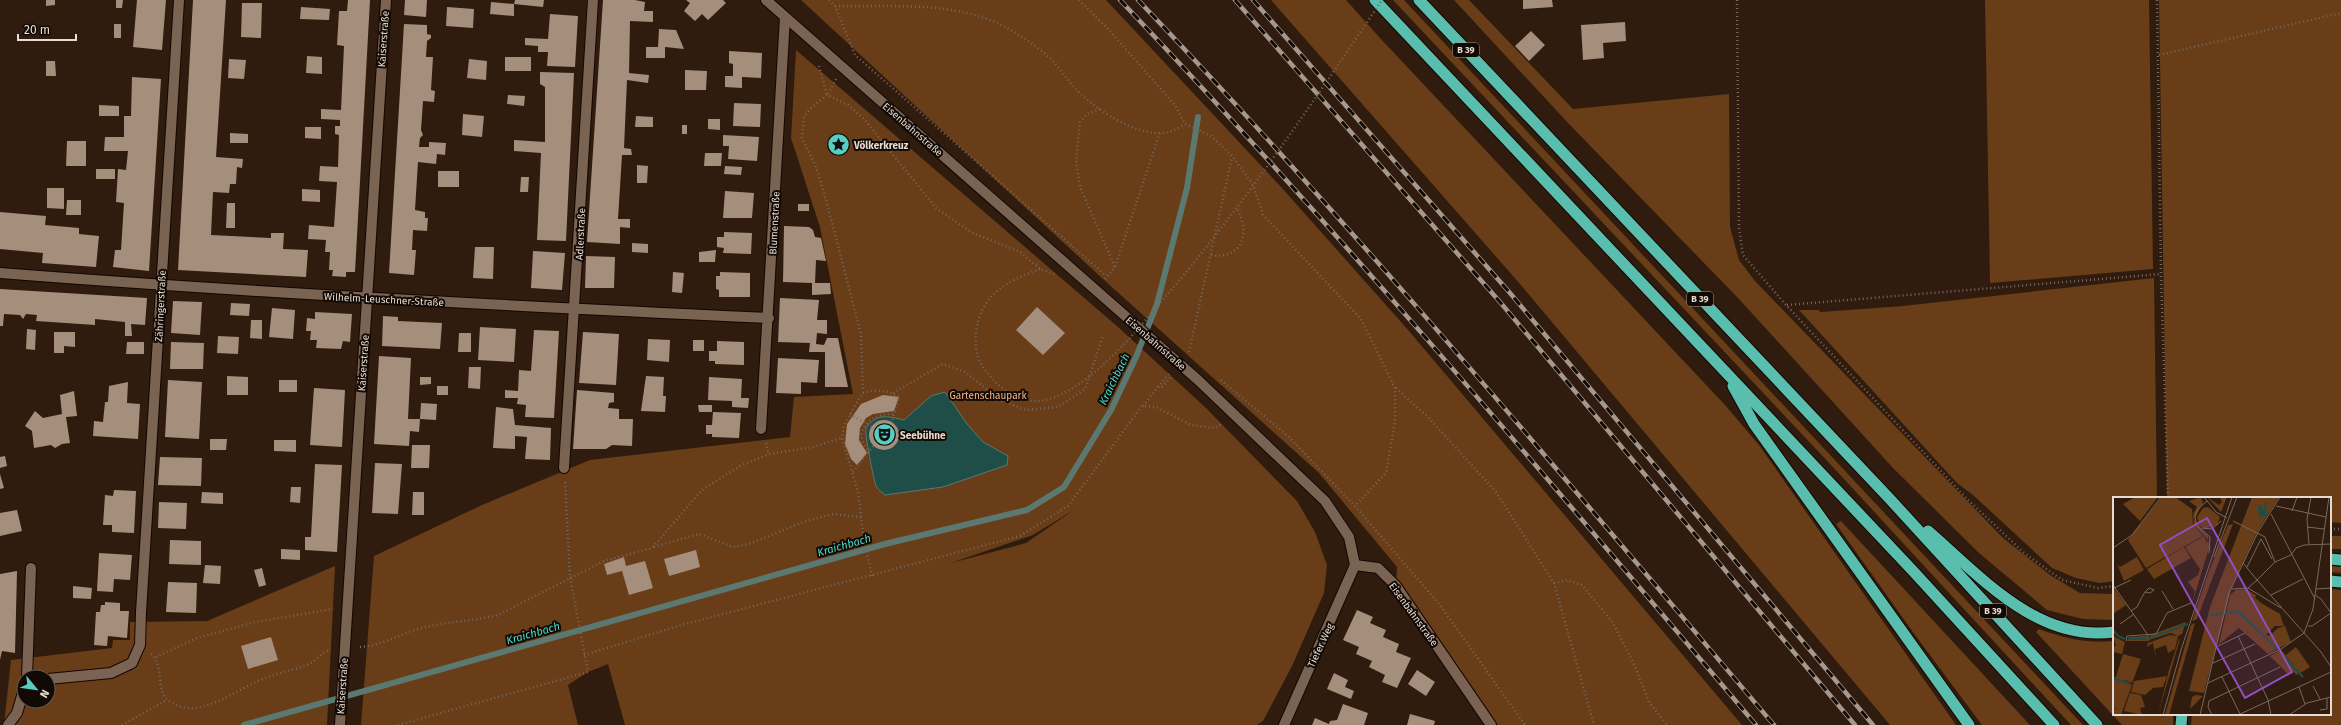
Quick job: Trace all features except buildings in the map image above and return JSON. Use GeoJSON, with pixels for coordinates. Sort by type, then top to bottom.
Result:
{"type":"FeatureCollection","features":[{"type":"Feature","properties":{"kind":"highway"},"geometry":{"type":"LineString","coordinates":[[1375,0],[2054,725]]}},
{"type":"Feature","properties":{"kind":"highway","name":"B 39"},"geometry":{"type":"LineString","coordinates":[[1419,0],[1888,497],[2097,725]]}},
{"type":"Feature","properties":{"kind":"highway"},"geometry":{"type":"LineString","coordinates":[[1725,372],[1754,424],[1969,725]]}},
{"type":"Feature","properties":{"kind":"highway"},"geometry":{"type":"LineString","coordinates":[[1888,497],[2013,604],[2032,616],[2052,625],[2071,629],[2105,633],[2113,632]]}},
{"type":"Feature","properties":{"kind":"highway"},"geometry":{"type":"LineString","coordinates":[[2331,559],[2341,560]]}},
{"type":"Feature","properties":{"kind":"highway"},"geometry":{"type":"LineString","coordinates":[[2331,581],[2341,582]]}},
{"type":"Feature","properties":{"kind":"highway"},"geometry":{"type":"LineString","coordinates":[[2181,725],[2182,715]]}},
{"type":"Feature","properties":{"kind":"street","name":"Zähringerstraße"},"geometry":{"type":"LineString","coordinates":[[140,645],[179,0]]}},
{"type":"Feature","properties":{"kind":"street","name":"Kaiserstraße"},"geometry":{"type":"LineString","coordinates":[[340,725],[386,0]]}},
{"type":"Feature","properties":{"kind":"street","name":"Adlerstraße"},"geometry":{"type":"LineString","coordinates":[[564,468],[593,0]]}},
{"type":"Feature","properties":{"kind":"street","name":"Eisenbahnstraße"},"geometry":{"type":"LineString","coordinates":[[766,0],[1168,354],[1325,501],[1349,536],[1355,565],[1378,568],[1396,586],[1491,725]]}},
{"type":"Feature","properties":{"kind":"street","name":"Blumenstraße"},"geometry":{"type":"LineString","coordinates":[[760,429],[768,318],[785,17]]}},
{"type":"Feature","properties":{"kind":"street","name":"Wilhelm-Leuschner-Straße"},"geometry":{"type":"LineString","coordinates":[[0,273],[161,286],[768,318]]}},
{"type":"Feature","properties":{"kind":"street","name":"Tiefer Weg"},"geometry":{"type":"LineString","coordinates":[[1284,725],[1355,565]]}},
{"type":"Feature","properties":{"kind":"street"},"geometry":{"type":"LineString","coordinates":[[27,669],[31,568]]}},
{"type":"Feature","properties":{"kind":"street"},"geometry":{"type":"LineString","coordinates":[[56,679],[111,673],[132,663],[140,645]]}},
{"type":"Feature","properties":{"kind":"street"},"geometry":{"type":"LineString","coordinates":[[8,725],[17,714],[18,709]]}},
{"type":"Feature","properties":{"kind":"path"},"geometry":{"type":"LineString","coordinates":[[829,0],[835,6],[855,55],[1104,274],[1104,280],[1115,267],[1160,132]]}},
{"type":"Feature","properties":{"kind":"path"},"geometry":{"type":"LineString","coordinates":[[1079,0],[1109,30],[1175,105],[1185,124],[1211,136],[1232,156],[1253,185],[1263,215],[1362,319],[1396,388],[1428,417],[1496,492],[1554,583],[1594,725]]}},
{"type":"Feature","properties":{"kind":"path"},"geometry":{"type":"LineString","coordinates":[[872,576],[864,541],[858,492],[842,438],[844,425],[863,392],[861,334],[825,196],[816,167],[802,138],[804,117],[810,108],[827,95],[848,105],[864,119],[937,209],[973,234],[1020,252],[1040,269],[1005,285],[991,296],[978,317],[975,340],[979,362],[990,378],[1017,397],[1034,401],[1045,400],[1062,394],[1087,377],[1122,347],[1181,279],[1291,136],[1382,0]]}},
{"type":"Feature","properties":{"kind":"path"},"geometry":{"type":"LineString","coordinates":[[1737,0],[1739,228],[1743,255],[1786,305],[1968,500],[2024,553],[2062,580],[2098,588],[2113,586]]}},
{"type":"Feature","properties":{"kind":"path"},"geometry":{"type":"LineString","coordinates":[[2157,0],[2161,274],[2168,497]]}},
{"type":"Feature","properties":{"kind":"path"},"geometry":{"type":"LineString","coordinates":[[835,6],[926,8],[971,14],[1018,34],[1050,59],[1065,73],[1074,86],[1110,118],[1150,132],[1168,133],[1185,124]]}},
{"type":"Feature","properties":{"kind":"path"},"geometry":{"type":"LineString","coordinates":[[2159,55],[2341,13]]}},
{"type":"Feature","properties":{"kind":"path"},"geometry":{"type":"LineString","coordinates":[[1100,109],[1087,114],[1080,122],[1076,161],[1080,187],[1115,267]]}},
{"type":"Feature","properties":{"kind":"path"},"geometry":{"type":"LineString","coordinates":[[1195,357],[1189,352],[1232,156]]}},
{"type":"Feature","properties":{"kind":"path"},"geometry":{"type":"LineString","coordinates":[[1211,255],[1223,257],[1232,253],[1240,245],[1244,233],[1242,219],[1236,209]]}},
{"type":"Feature","properties":{"kind":"path"},"geometry":{"type":"LineString","coordinates":[[1786,305],[2161,274]]}},
{"type":"Feature","properties":{"kind":"path"},"geometry":{"type":"LineString","coordinates":[[892,393],[943,364],[965,372],[1000,400],[1026,410],[1058,406],[1084,389],[1104,336]]}},
{"type":"Feature","properties":{"kind":"path"},"geometry":{"type":"LineString","coordinates":[[584,655],[685,624],[1020,536],[1068,506],[1142,406],[1158,387],[1162,387],[1171,374]]}},
{"type":"Feature","properties":{"kind":"path"},"geometry":{"type":"LineString","coordinates":[[1218,377],[1288,436],[1355,506],[1440,605],[1525,725]]}},
{"type":"Feature","properties":{"kind":"path"},"geometry":{"type":"LineString","coordinates":[[1355,506],[1386,473],[1395,422],[1396,388]]}},
{"type":"Feature","properties":{"kind":"path"},"geometry":{"type":"LineString","coordinates":[[863,392],[878,390],[892,393],[899,397],[892,422]]}},
{"type":"Feature","properties":{"kind":"path"},"geometry":{"type":"LineString","coordinates":[[1142,406],[1156,407],[1191,425],[1216,428],[1223,422]]}},
{"type":"Feature","properties":{"kind":"path"},"geometry":{"type":"LineString","coordinates":[[850,414],[872,427]]}},
{"type":"Feature","properties":{"kind":"path"},"geometry":{"type":"LineString","coordinates":[[869,454],[862,439],[867,424],[876,416],[893,414]]}},
{"type":"Feature","properties":{"kind":"path"},"geometry":{"type":"LineString","coordinates":[[652,548],[702,490],[740,466],[770,454],[814,447],[842,438]]}},
{"type":"Feature","properties":{"kind":"path"},"geometry":{"type":"LineString","coordinates":[[852,473],[874,446]]}},
{"type":"Feature","properties":{"kind":"path"},"geometry":{"type":"LineString","coordinates":[[398,725],[588,672],[570,577],[564,468]]}},
{"type":"Feature","properties":{"kind":"path"},"geometry":{"type":"LineString","coordinates":[[140,645],[156,657],[163,692],[167,700],[182,708],[206,705],[264,679],[310,664],[325,650],[373,646],[416,630],[448,622],[482,619],[498,615],[604,561],[699,534],[734,547],[749,544],[806,521],[833,514],[861,517]]}},
{"type":"Feature","properties":{"kind":"path"},"geometry":{"type":"LineString","coordinates":[[1554,583],[1567,580],[1582,585],[1613,623],[1634,664],[1649,702],[1667,725]]}},
{"type":"Feature","properties":{"kind":"path"},"geometry":{"type":"LineString","coordinates":[[156,657],[197,638],[255,622],[347,607]]}},
{"type":"Feature","properties":{"kind":"path"},"geometry":{"type":"LineString","coordinates":[[122,725],[167,700]]}},
{"type":"Feature","properties":{"kind":"green space"},"geometry":{"type":"Polygon","coordinates":[[[801,0],[1106,0],[1282,188],[1409,331],[1742,725],[1496,725],[1396,586],[1397,567],[1319,473],[1104,280],[801,0]]]}},
{"type":"Feature","properties":{"kind":"green space"},"geometry":{"type":"Polygon","coordinates":[[[1271,0],[1346,0],[1725,405],[1759,445],[1956,725],[1890,725],[1520,284],[1271,0]]]}},
{"type":"Feature","properties":{"kind":"green space"},"geometry":{"type":"Polygon","coordinates":[[[1393,0],[1404,0],[2083,725],[2071,725],[1831,465],[1393,0]]]}},
{"type":"Feature","properties":{"kind":"green space"},"geometry":{"type":"Polygon","coordinates":[[[1454,0],[1469,0],[1573,109],[1729,94],[1730,227],[1739,260],[1755,281],[2003,538],[2050,575],[2080,593],[2113,594],[2113,620],[2083,619],[2047,610],[1979,553],[1893,468],[1738,298],[1569,124],[1454,0]]]}},
{"type":"Feature","properties":{"kind":"green space"},"geometry":{"type":"Polygon","coordinates":[[[1985,0],[2149,0],[2153,269],[1990,283],[1985,0]]]}},
{"type":"Feature","properties":{"kind":"green space"},"geometry":{"type":"Polygon","coordinates":[[[2159,0],[2341,0],[2341,523],[2331,522],[2331,497],[2167,497],[2159,0]]]}},
{"type":"Feature","properties":{"kind":"green space","name":"Gartenschaupark"},"geometry":{"type":"Polygon","coordinates":[[[796,50],[1118,327],[1206,408],[1297,501],[1315,532],[1327,565],[1324,593],[1292,666],[1263,721],[1257,725],[625,725],[608,664],[588,672],[568,685],[578,725],[361,725],[374,556],[482,505],[590,460],[790,437],[794,397],[853,394],[820,227],[791,138],[796,50]],[[1074,510],[1033,535],[951,563],[1026,543],[1074,510]]]}},
{"type":"Feature","properties":{"kind":"green space"},"geometry":{"type":"Polygon","coordinates":[[[2154,278],[2157,497],[2113,497],[2113,581],[2100,583],[2076,578],[2052,568],[1973,495],[1957,483],[1799,310],[1819,310],[1820,312],[1903,306],[2154,278]]]}},
{"type":"Feature","properties":{"kind":"green space"},"geometry":{"type":"Polygon","coordinates":[[[1841,521],[2030,725],[1982,725],[1915,635],[1836,524],[1841,521]]]}},
{"type":"Feature","properties":{"kind":"green space"},"geometry":{"type":"Polygon","coordinates":[[[2331,536],[2341,536],[2341,549],[2331,549],[2331,536]]]}},
{"type":"Feature","properties":{"kind":"green space"},"geometry":{"type":"Polygon","coordinates":[[[335,566],[327,725],[4,725],[11,660],[112,648],[113,640],[130,640],[130,622],[207,621],[335,566]]]}},
{"type":"Feature","properties":{"kind":"green space"},"geometry":{"type":"Polygon","coordinates":[[[2331,566],[2341,567],[2341,573],[2331,572],[2331,566]]]}},
{"type":"Feature","properties":{"kind":"green space"},"geometry":{"type":"Polygon","coordinates":[[[2331,589],[2341,590],[2341,725],[2191,725],[2192,715],[2331,715],[2331,589]]]}},
{"type":"Feature","properties":{"kind":"green space"},"geometry":{"type":"Polygon","coordinates":[[[2039,629],[2076,640],[2095,642],[2113,641],[2113,715],[2173,715],[2173,725],[2122,725],[2036,632],[2039,629]]]}},
{"type":"Feature","properties":{"kind":"water"},"geometry":{"type":"Polygon","coordinates":[[[945,392],[967,424],[983,442],[1008,456],[1007,465],[943,487],[885,495],[876,486],[871,467],[866,428],[870,423],[878,418],[892,417],[904,420],[931,396],[945,392]]]}},
{"type":"Feature","properties":{"kind":"waterway","name":"Kraichbach"},"geometry":{"type":"LineString","coordinates":[[244,725],[885,544],[1027,510],[1064,487],[1111,410],[1136,357],[1157,304],[1187,188],[1198,117]]}},
{"type":"Feature","properties":{"kind":"railway"},"geometry":{"type":"LineString","coordinates":[[1120,0],[1203,88],[1364,267],[1522,449],[1756,725]]}},
{"type":"Feature","properties":{"kind":"railway"},"geometry":{"type":"LineString","coordinates":[[1138,0],[1221,88],[1382,267],[1540,449],[1774,725]]}},
{"type":"Feature","properties":{"kind":"railway"},"geometry":{"type":"LineString","coordinates":[[1235,0],[1500,302],[1855,725]]}},
{"type":"Feature","properties":{"kind":"railway"},"geometry":{"type":"LineString","coordinates":[[1253,0],[1510,293],[1873,725]]}},
{"type":"Feature","properties":{"kind":"place","name":"Völkerkreuz"},"geometry":{"type":"Point","coordinates":[839,145]}},
{"type":"Feature","properties":{"kind":"place","name":"Seebühne"},"geometry":{"type":"Point","coordinates":[884,435]}}]}
